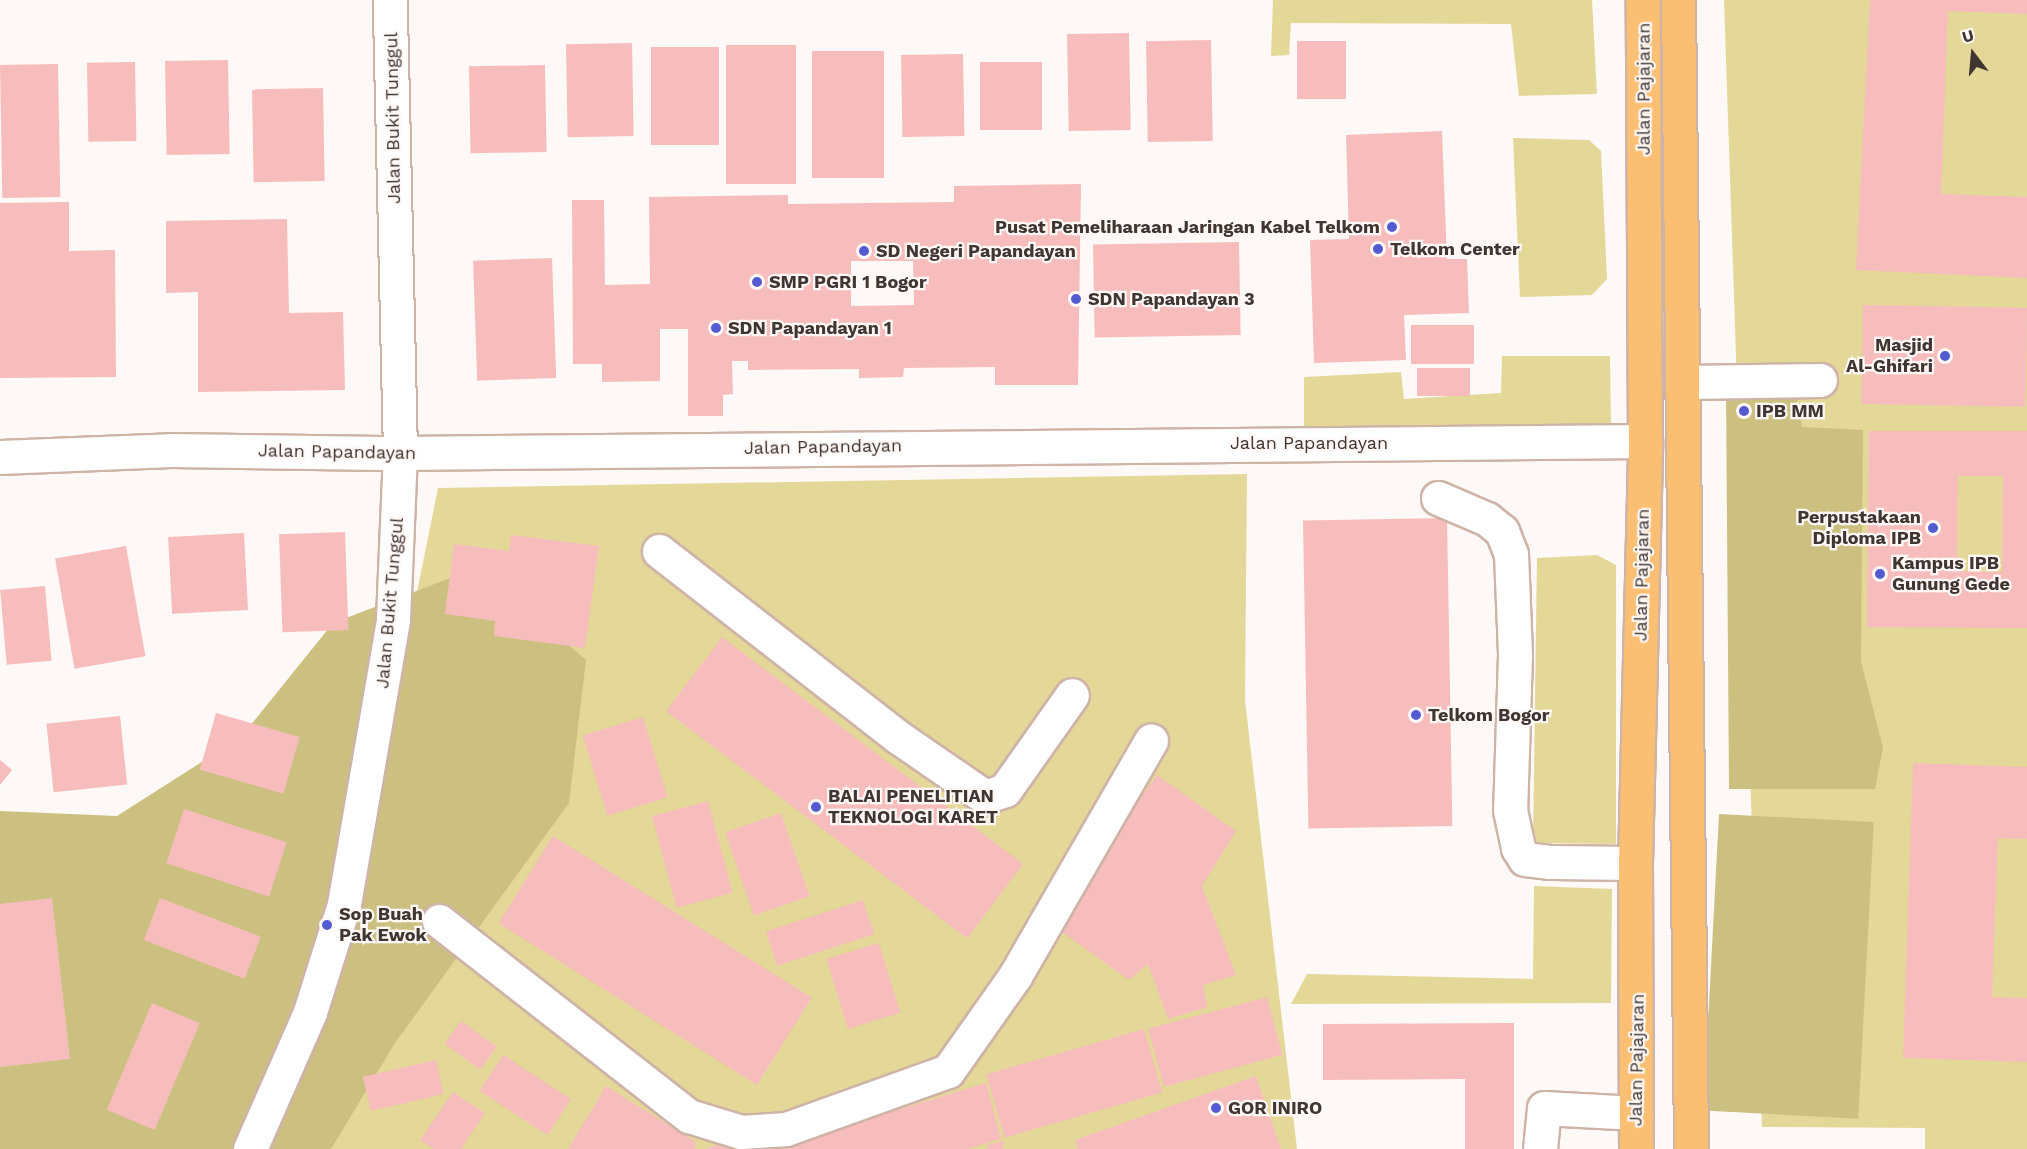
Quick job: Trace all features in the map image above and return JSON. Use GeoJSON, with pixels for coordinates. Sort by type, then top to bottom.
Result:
{"type":"FeatureCollection","features":[{"type":"Feature","properties":{"kind":"highway","name":"Jalan Pajajaran"},"geometry":{"type":"LineString","coordinates":[[1636,1149],[1635,863],[1646,441],[1644,0]]}},
{"type":"Feature","properties":{"kind":"highway","name":"Jalan Pajajaran"},"geometry":{"type":"LineString","coordinates":[[1678,0],[1686,382],[1691,1149]]}},
{"type":"Feature","properties":{"kind":"street","name":"Jalan Bukit Tunggul"},"geometry":{"type":"LineString","coordinates":[[249,1149],[310,1012],[344,904],[393,619],[400,453],[390,0]]}},
{"type":"Feature","properties":{"kind":"street"},"geometry":{"type":"LineString","coordinates":[[1686,382],[1820,380]]}},
{"type":"Feature","properties":{"kind":"street","name":"Jalan Papandayan"},"geometry":{"type":"LineString","coordinates":[[0,457],[171,450],[400,453],[1646,441]]}},
{"type":"Feature","properties":{"kind":"street"},"geometry":{"type":"LineString","coordinates":[[1438,498],[1487,519],[1502,531],[1511,554],[1515,655],[1510,810],[1518,848],[1525,859],[1549,862],[1635,863]]}},
{"type":"Feature","properties":{"kind":"street"},"geometry":{"type":"LineString","coordinates":[[660,551],[898,737],[985,796],[1005,790],[1072,695]]}},
{"type":"Feature","properties":{"kind":"street"},"geometry":{"type":"LineString","coordinates":[[439,921],[689,1116],[741,1132],[786,1129],[948,1071],[1015,976],[1151,740]]}},
{"type":"Feature","properties":{"kind":"street"},"geometry":{"type":"LineString","coordinates":[[1540,1149],[1544,1108],[1636,1113]]}},
{"type":"Feature","properties":{"kind":"shaded area"},"geometry":{"type":"Polygon","coordinates":[[[1273,0],[1592,0],[1597,94],[1519,96],[1511,24],[1291,23],[1289,55],[1271,56],[1273,0]]]}},
{"type":"Feature","properties":{"kind":"shaded area","name":"Kampus IPB Gunung Gede"},"geometry":{"type":"Polygon","coordinates":[[[1724,0],[2027,0],[2027,1149],[1925,1149],[1925,1128],[1762,1127],[1724,0]]]}},
{"type":"Feature","properties":{"kind":"shaded area"},"geometry":{"type":"Polygon","coordinates":[[[1513,138],[1589,140],[1601,151],[1607,279],[1592,295],[1520,297],[1513,138]]]}},
{"type":"Feature","properties":{"kind":"shaded area"},"geometry":{"type":"Polygon","coordinates":[[[1502,356],[1610,356],[1611,426],[1304,428],[1304,377],[1401,372],[1404,399],[1501,393],[1502,356]]]}},
{"type":"Feature","properties":{"kind":"shaded area"},"geometry":{"type":"Polygon","coordinates":[[[1726,390],[1795,390],[1802,427],[1863,430],[1861,661],[1883,748],[1875,789],[1729,789],[1726,390]]]}},
{"type":"Feature","properties":{"kind":"shaded area","name":"BALAI PENELITIAN TEKNOLOGI KARET"},"geometry":{"type":"Polygon","coordinates":[[[1247,474],[1245,700],[1297,1149],[262,1149],[400,676],[438,488],[1247,474]]]}},
{"type":"Feature","properties":{"kind":"shaded area"},"geometry":{"type":"Polygon","coordinates":[[[1597,555],[1616,565],[1616,844],[1533,843],[1537,558],[1597,555]]]}},
{"type":"Feature","properties":{"kind":"shaded area"},"geometry":{"type":"Polygon","coordinates":[[[479,567],[586,660],[569,803],[395,1043],[331,1149],[0,1149],[0,811],[117,816],[241,737],[333,623],[479,567]]]}},
{"type":"Feature","properties":{"kind":"shaded area"},"geometry":{"type":"Polygon","coordinates":[[[1719,814],[1874,822],[1858,1119],[1703,1111],[1719,814]]]}},
{"type":"Feature","properties":{"kind":"shaded area"},"geometry":{"type":"Polygon","coordinates":[[[1534,886],[1612,889],[1611,1003],[1291,1004],[1307,974],[1533,979],[1534,886]]]}},
{"type":"Feature","properties":{"kind":"building"},"geometry":{"type":"Polygon","coordinates":[[[1870,0],[2027,0],[2027,14],[1948,11],[1941,194],[2027,197],[2027,278],[1856,270],[1870,0]]]}},
{"type":"Feature","properties":{"kind":"building"},"geometry":{"type":"Polygon","coordinates":[[[1129,33],[1131,130],[1069,131],[1067,34],[1129,33]]]}},
{"type":"Feature","properties":{"kind":"building"},"geometry":{"type":"Polygon","coordinates":[[[1211,40],[1213,141],[1148,142],[1146,41],[1211,40]]]}},
{"type":"Feature","properties":{"kind":"building"},"geometry":{"type":"Polygon","coordinates":[[[1297,41],[1346,41],[1346,99],[1297,99],[1297,41]]]}},
{"type":"Feature","properties":{"kind":"building"},"geometry":{"type":"Polygon","coordinates":[[[632,43],[634,136],[568,137],[566,44],[632,43]]]}},
{"type":"Feature","properties":{"kind":"building"},"geometry":{"type":"Polygon","coordinates":[[[726,45],[796,45],[796,184],[726,184],[726,45]]]}},
{"type":"Feature","properties":{"kind":"building"},"geometry":{"type":"Polygon","coordinates":[[[651,47],[719,47],[719,145],[651,145],[651,47]]]}},
{"type":"Feature","properties":{"kind":"building"},"geometry":{"type":"Polygon","coordinates":[[[812,51],[884,51],[884,178],[812,178],[812,51]]]}},
{"type":"Feature","properties":{"kind":"building"},"geometry":{"type":"Polygon","coordinates":[[[963,54],[964,136],[902,137],[901,55],[963,54]]]}},
{"type":"Feature","properties":{"kind":"building"},"geometry":{"type":"Polygon","coordinates":[[[228,60],[230,154],[167,155],[165,61],[228,60]]]}},
{"type":"Feature","properties":{"kind":"building"},"geometry":{"type":"Polygon","coordinates":[[[135,62],[136,141],[88,142],[87,63],[135,62]]]}},
{"type":"Feature","properties":{"kind":"building"},"geometry":{"type":"Polygon","coordinates":[[[980,62],[1042,62],[1042,130],[980,130],[980,62]]]}},
{"type":"Feature","properties":{"kind":"building"},"geometry":{"type":"Polygon","coordinates":[[[58,64],[60,197],[2,198],[0,65],[58,64]]]}},
{"type":"Feature","properties":{"kind":"building"},"geometry":{"type":"Polygon","coordinates":[[[545,65],[547,152],[471,153],[469,66],[545,65]]]}},
{"type":"Feature","properties":{"kind":"building"},"geometry":{"type":"Polygon","coordinates":[[[323,88],[325,181],[254,182],[252,89],[323,88]]]}},
{"type":"Feature","properties":{"kind":"building","name":"Telkom Center"},"geometry":{"type":"Polygon","coordinates":[[[1442,131],[1447,259],[1467,259],[1469,313],[1404,315],[1406,360],[1314,363],[1310,240],[1349,239],[1346,135],[1442,131]]]}},
{"type":"Feature","properties":{"kind":"building"},"geometry":{"type":"Polygon","coordinates":[[[1081,184],[1078,385],[995,385],[995,367],[904,368],[903,377],[859,378],[859,369],[748,370],[748,361],[732,361],[733,394],[723,395],[723,416],[688,416],[688,329],[660,329],[660,381],[602,382],[602,364],[573,364],[572,200],[604,200],[605,285],[650,284],[649,197],[788,195],[788,204],[954,202],[954,186],[1081,184]],[[851,261],[851,306],[914,305],[913,261],[851,261]]]}},
{"type":"Feature","properties":{"kind":"building"},"geometry":{"type":"Polygon","coordinates":[[[69,202],[69,251],[115,250],[116,377],[0,378],[0,203],[69,202]]]}},
{"type":"Feature","properties":{"kind":"building"},"geometry":{"type":"Polygon","coordinates":[[[287,219],[289,313],[343,312],[345,390],[198,392],[198,292],[166,293],[166,221],[287,219]]]}},
{"type":"Feature","properties":{"kind":"building"},"geometry":{"type":"Polygon","coordinates":[[[1239,242],[1241,335],[1095,338],[1093,245],[1239,242]]]}},
{"type":"Feature","properties":{"kind":"building"},"geometry":{"type":"Polygon","coordinates":[[[552,258],[556,378],[477,381],[473,261],[552,258]]]}},
{"type":"Feature","properties":{"kind":"building","name":"Masjid Al-Ghifari"},"geometry":{"type":"Polygon","coordinates":[[[1863,305],[2027,308],[2025,407],[1861,404],[1863,305]]]}},
{"type":"Feature","properties":{"kind":"building"},"geometry":{"type":"Polygon","coordinates":[[[1411,325],[1474,325],[1474,364],[1411,364],[1411,325]]]}},
{"type":"Feature","properties":{"kind":"building"},"geometry":{"type":"Polygon","coordinates":[[[1417,368],[1470,368],[1470,396],[1417,396],[1417,368]]]}},
{"type":"Feature","properties":{"kind":"building"},"geometry":{"type":"Polygon","coordinates":[[[1869,431],[2027,431],[2027,628],[1867,627],[1869,431]],[[1958,476],[1957,571],[2002,572],[2003,476],[1958,476]]]}},
{"type":"Feature","properties":{"kind":"building"},"geometry":{"type":"Polygon","coordinates":[[[1447,518],[1452,826],[1308,828],[1303,521],[1447,518]]]}},
{"type":"Feature","properties":{"kind":"building"},"geometry":{"type":"Polygon","coordinates":[[[345,532],[348,630],[282,632],[279,534],[345,532]]]}},
{"type":"Feature","properties":{"kind":"building"},"geometry":{"type":"Polygon","coordinates":[[[244,533],[248,610],[172,614],[168,537],[244,533]]]}},
{"type":"Feature","properties":{"kind":"building"},"geometry":{"type":"Polygon","coordinates":[[[511,535],[599,546],[585,648],[494,636],[495,621],[445,614],[454,544],[509,551],[511,535]]]}},
{"type":"Feature","properties":{"kind":"building"},"geometry":{"type":"Polygon","coordinates":[[[126,546],[145,656],[75,669],[55,559],[126,546]]]}},
{"type":"Feature","properties":{"kind":"building"},"geometry":{"type":"Polygon","coordinates":[[[45,586],[52,661],[7,665],[0,590],[45,586]]]}},
{"type":"Feature","properties":{"kind":"building"},"geometry":{"type":"Polygon","coordinates":[[[722,637],[1023,864],[967,938],[666,711],[722,637]]]}},
{"type":"Feature","properties":{"kind":"building"},"geometry":{"type":"Polygon","coordinates":[[[216,713],[300,737],[283,794],[200,770],[216,713]]]}},
{"type":"Feature","properties":{"kind":"building"},"geometry":{"type":"Polygon","coordinates":[[[120,716],[127,785],[54,792],[46,724],[120,716]]]}},
{"type":"Feature","properties":{"kind":"building"},"geometry":{"type":"Polygon","coordinates":[[[643,717],[668,797],[607,816],[583,735],[643,717]]]}},
{"type":"Feature","properties":{"kind":"building"},"geometry":{"type":"Polygon","coordinates":[[[0,760],[12,770],[0,785],[0,760]]]}},
{"type":"Feature","properties":{"kind":"building"},"geometry":{"type":"Polygon","coordinates":[[[1913,763],[2027,767],[2027,839],[1998,838],[1992,997],[2027,998],[2027,1062],[1903,1058],[1913,763]]]}},
{"type":"Feature","properties":{"kind":"building"},"geometry":{"type":"Polygon","coordinates":[[[1157,775],[1236,831],[1202,886],[1236,975],[1203,985],[1207,1007],[1168,1019],[1148,964],[1129,980],[1051,924],[1157,775]]]}},
{"type":"Feature","properties":{"kind":"building"},"geometry":{"type":"Polygon","coordinates":[[[708,801],[733,893],[677,908],[652,816],[708,801]]]}},
{"type":"Feature","properties":{"kind":"building"},"geometry":{"type":"Polygon","coordinates":[[[184,809],[287,842],[269,897],[166,863],[184,809]]]}},
{"type":"Feature","properties":{"kind":"building"},"geometry":{"type":"Polygon","coordinates":[[[781,813],[810,896],[754,915],[725,832],[781,813]]]}},
{"type":"Feature","properties":{"kind":"building"},"geometry":{"type":"Polygon","coordinates":[[[553,836],[812,998],[757,1085],[498,923],[553,836]]]}},
{"type":"Feature","properties":{"kind":"building"},"geometry":{"type":"Polygon","coordinates":[[[52,898],[70,1059],[0,1067],[0,904],[52,898]]]}},
{"type":"Feature","properties":{"kind":"building"},"geometry":{"type":"Polygon","coordinates":[[[160,898],[261,937],[245,979],[144,940],[160,898]]]}},
{"type":"Feature","properties":{"kind":"building"},"geometry":{"type":"Polygon","coordinates":[[[863,900],[874,934],[777,966],[766,932],[863,900]]]}},
{"type":"Feature","properties":{"kind":"building"},"geometry":{"type":"Polygon","coordinates":[[[879,943],[900,1013],[848,1029],[826,959],[879,943]]]}},
{"type":"Feature","properties":{"kind":"building"},"geometry":{"type":"Polygon","coordinates":[[[1267,997],[1283,1055],[1164,1087],[1148,1029],[1267,997]]]}},
{"type":"Feature","properties":{"kind":"building"},"geometry":{"type":"Polygon","coordinates":[[[152,1003],[200,1023],[155,1130],[107,1110],[152,1003]]]}},
{"type":"Feature","properties":{"kind":"building"},"geometry":{"type":"Polygon","coordinates":[[[461,1021],[497,1047],[480,1070],[445,1044],[461,1021]]]}},
{"type":"Feature","properties":{"kind":"building"},"geometry":{"type":"Polygon","coordinates":[[[1514,1023],[1514,1149],[1465,1149],[1465,1079],[1323,1080],[1323,1024],[1514,1023]]]}},
{"type":"Feature","properties":{"kind":"building"},"geometry":{"type":"Polygon","coordinates":[[[1144,1029],[1162,1092],[1005,1138],[986,1074],[1144,1029]]]}},
{"type":"Feature","properties":{"kind":"building"},"geometry":{"type":"Polygon","coordinates":[[[503,1055],[571,1099],[548,1135],[480,1091],[503,1055]]]}},
{"type":"Feature","properties":{"kind":"building"},"geometry":{"type":"Polygon","coordinates":[[[436,1060],[444,1094],[371,1111],[363,1077],[436,1060]]]}},
{"type":"Feature","properties":{"kind":"building","name":"GOR INIRO"},"geometry":{"type":"Polygon","coordinates":[[[1256,1076],[1281,1149],[1078,1149],[1075,1140],[1256,1076]]]}},
{"type":"Feature","properties":{"kind":"building"},"geometry":{"type":"Polygon","coordinates":[[[986,1083],[1001,1139],[966,1149],[769,1149],[986,1083]]]}},
{"type":"Feature","properties":{"kind":"building"},"geometry":{"type":"Polygon","coordinates":[[[606,1086],[696,1142],[694,1149],[568,1149],[606,1086]]]}},
{"type":"Feature","properties":{"kind":"building"},"geometry":{"type":"Polygon","coordinates":[[[453,1092],[485,1113],[461,1149],[434,1149],[420,1140],[453,1092]]]}},
{"type":"Feature","properties":{"kind":"building"},"geometry":{"type":"Polygon","coordinates":[[[1004,1141],[1003,1149],[987,1149],[988,1145],[1004,1141]]]}},
{"type":"Feature","properties":{"kind":"building"},"geometry":{"type":"Polygon","coordinates":[[[727,1142],[728,1149],[707,1149],[707,1148],[727,1142]]]}},
{"type":"Feature","properties":{"kind":"place","name":"Pusat Pemeliharaan Jaringan Kabel Telkom"},"geometry":{"type":"Point","coordinates":[1392,227]}},
{"type":"Feature","properties":{"kind":"place","name":"Telkom Center"},"geometry":{"type":"Point","coordinates":[1378,249]}},
{"type":"Feature","properties":{"kind":"place","name":"SD Negeri Papandayan"},"geometry":{"type":"Point","coordinates":[864,251]}},
{"type":"Feature","properties":{"kind":"place","name":"SMP PGRI 1 Bogor"},"geometry":{"type":"Point","coordinates":[757,282]}},
{"type":"Feature","properties":{"kind":"place","name":"SDN Papandayan 3"},"geometry":{"type":"Point","coordinates":[1076,299]}},
{"type":"Feature","properties":{"kind":"place","name":"SDN Papandayan 1"},"geometry":{"type":"Point","coordinates":[716,328]}},
{"type":"Feature","properties":{"kind":"place","name":"Masjid Al-Ghifari"},"geometry":{"type":"Point","coordinates":[1945,356]}},
{"type":"Feature","properties":{"kind":"place","name":"IPB MM"},"geometry":{"type":"Point","coordinates":[1744,411]}},
{"type":"Feature","properties":{"kind":"place","name":"Perpustakaan Diploma IPB"},"geometry":{"type":"Point","coordinates":[1933,528]}},
{"type":"Feature","properties":{"kind":"place","name":"Kampus IPB Gunung Gede"},"geometry":{"type":"Point","coordinates":[1880,574]}},
{"type":"Feature","properties":{"kind":"place","name":"Telkom Bogor"},"geometry":{"type":"Point","coordinates":[1416,715]}},
{"type":"Feature","properties":{"kind":"place","name":"BALAI PENELITIAN TEKNOLOGI KARET"},"geometry":{"type":"Point","coordinates":[816,807]}},
{"type":"Feature","properties":{"kind":"place","name":"Sop Buah Pak Ewok"},"geometry":{"type":"Point","coordinates":[327,925]}},
{"type":"Feature","properties":{"kind":"place","name":"GOR INIRO"},"geometry":{"type":"Point","coordinates":[1216,1108]}}]}
